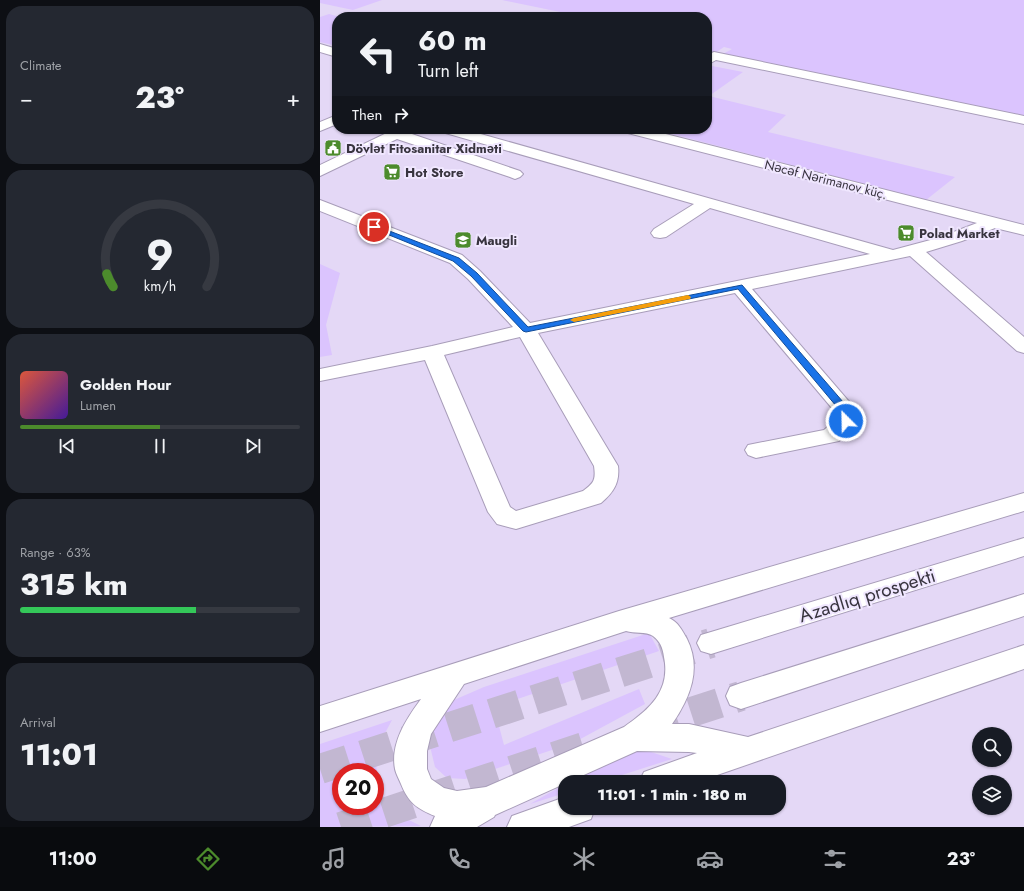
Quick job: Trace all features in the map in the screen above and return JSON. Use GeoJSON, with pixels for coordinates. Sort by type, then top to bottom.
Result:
{"type":"FeatureCollection","features":[{"type":"Feature","properties":{"kind":"main road"},"geometry":{"type":"LineString","coordinates":[[320,48],[332,52]]}},
{"type":"Feature","properties":{"kind":"main road"},"geometry":{"type":"LineString","coordinates":[[712,58],[1024,120]]}},
{"type":"Feature","properties":{"kind":"main road"},"geometry":{"type":"LineString","coordinates":[[320,127],[332,121]]}},
{"type":"Feature","properties":{"kind":"main road"},"geometry":{"type":"LineString","coordinates":[[320,171],[396,134]]}},
{"type":"Feature","properties":{"kind":"main road"},"geometry":{"type":"LineString","coordinates":[[410,134],[515,174]]}},
{"type":"Feature","properties":{"kind":"main road"},"geometry":{"type":"LineString","coordinates":[[465,134],[892,255]]}},
{"type":"Feature","properties":{"kind":"main road","name":"Nəcəf Nərimanov küç."},"geometry":{"type":"LineString","coordinates":[[649,134],[1024,230]]}},
{"type":"Feature","properties":{"kind":"main road"},"geometry":{"type":"LineString","coordinates":[[660,233],[707,203]]}},
{"type":"Feature","properties":{"kind":"main road"},"geometry":{"type":"LineString","coordinates":[[320,205],[456,259],[474,275],[526,330],[606,466],[607,475],[603,488],[592,497],[516,520],[506,518],[500,512],[432,352]]}},
{"type":"Feature","properties":{"kind":"main road"},"geometry":{"type":"LineString","coordinates":[[320,376],[526,330],[892,255],[951,240],[993,222]]}},
{"type":"Feature","properties":{"kind":"main road"},"geometry":{"type":"LineString","coordinates":[[912,250],[1024,348]]}},
{"type":"Feature","properties":{"kind":"main road"},"geometry":{"type":"LineString","coordinates":[[740,287],[846,412],[846,421],[840,430],[831,436],[756,450]]}},
{"type":"Feature","properties":{"kind":"main road"},"geometry":{"type":"LineString","coordinates":[[320,718],[619,622],[1024,502]]}},
{"type":"Feature","properties":{"kind":"main road","name":"Azadlıq prospekti"},"geometry":{"type":"LineString","coordinates":[[710,643],[1024,547]]}},
{"type":"Feature","properties":{"kind":"main road"},"geometry":{"type":"LineString","coordinates":[[741,696],[1024,605]]}},
{"type":"Feature","properties":{"kind":"main road"},"geometry":{"type":"LineString","coordinates":[[447,827],[488,802],[635,737],[661,717],[676,689],[680,674],[676,644],[670,634],[658,625],[644,621],[619,622]]}},
{"type":"Feature","properties":{"kind":"main road"},"geometry":{"type":"LineString","coordinates":[[675,775],[1024,657]]}},
{"type":"Feature","properties":{"kind":"main road"},"geometry":{"type":"LineString","coordinates":[[454,676],[417,729],[411,751],[411,769],[419,789],[436,801],[457,806],[488,802]]}},
{"type":"Feature","properties":{"kind":"main road"},"geometry":{"type":"LineString","coordinates":[[635,737],[689,738],[747,750]]}},
{"type":"Feature","properties":{"kind":"main road"},"geometry":{"type":"LineString","coordinates":[[524,827],[559,815]]}},
{"type":"Feature","properties":{"kind":"shaded area"},"geometry":{"type":"Polygon","coordinates":[[[320,0],[382,0],[353,10],[320,3],[320,0]]]}},
{"type":"Feature","properties":{"kind":"shaded area"},"geometry":{"type":"Polygon","coordinates":[[[502,0],[1024,0],[1024,118],[723,54],[732,49],[724,47],[715,53],[712,52],[712,12],[560,12],[502,0]]]}},
{"type":"Feature","properties":{"kind":"shaded area"},"geometry":{"type":"Polygon","coordinates":[[[329,14],[332,15],[332,45],[320,42],[320,17],[329,14]]]}},
{"type":"Feature","properties":{"kind":"shaded area"},"geometry":{"type":"Polygon","coordinates":[[[712,66],[743,72],[712,94],[712,66]]]}},
{"type":"Feature","properties":{"kind":"shaded area"},"geometry":{"type":"Polygon","coordinates":[[[712,97],[786,115],[768,132],[955,177],[926,200],[672,134],[712,134],[712,97]]]}},
{"type":"Feature","properties":{"kind":"shaded area"},"geometry":{"type":"Polygon","coordinates":[[[320,264],[340,273],[326,325],[332,355],[320,357],[320,264]]]}},
{"type":"Feature","properties":{"kind":"shaded area"},"geometry":{"type":"Polygon","coordinates":[[[649,633],[659,651],[494,707],[504,745],[639,689],[645,704],[573,743],[465,779],[447,778],[435,767],[429,742],[438,717],[454,700],[484,687],[649,633]]]}},
{"type":"Feature","properties":{"kind":"shaded area"},"geometry":{"type":"Polygon","coordinates":[[[392,720],[376,750],[376,763],[332,763],[332,815],[384,815],[384,797],[391,811],[421,826],[320,827],[320,744],[392,720]]]}},
{"type":"Feature","properties":{"kind":"shaded area"},"geometry":{"type":"Polygon","coordinates":[[[645,750],[672,759],[622,775],[580,775],[610,757],[645,750]]]}},
{"type":"Feature","properties":{"kind":"shaded area"},"geometry":{"type":"Polygon","coordinates":[[[558,788],[558,795],[530,804],[558,788]]]}},
{"type":"Feature","properties":{"kind":"tunnel"},"geometry":{"type":"LineString","coordinates":[[320,769],[711,643]]}},
{"type":"Feature","properties":{"kind":"tunnel"},"geometry":{"type":"LineString","coordinates":[[648,726],[741,696]]}},
{"type":"Feature","properties":{"kind":"tunnel"},"geometry":{"type":"LineString","coordinates":[[341,827],[587,746]]}},
{"type":"Feature","properties":{"kind":"slow traffic"},"geometry":{"type":"LineString","coordinates":[[574,320],[688,297]]}},
{"type":"Feature","properties":{"kind":"place","name":"Dövlət Fitosanitar Xidməti"},"geometry":{"type":"Point","coordinates":[333,148]}},
{"type":"Feature","properties":{"kind":"place","name":"Hot Store"},"geometry":{"type":"Point","coordinates":[392,172]}},
{"type":"Feature","properties":{"kind":"place","name":"Polad Market"},"geometry":{"type":"Point","coordinates":[906,233]}},
{"type":"Feature","properties":{"kind":"place","name":"Maugli"},"geometry":{"type":"Point","coordinates":[463,240]}},
{"type":"Feature","properties":{"kind":"route"},"geometry":{"type":"LineString","coordinates":[[374,227],[456,259],[474,275],[526,330],[740,287],[846,412],[846,421]]}}]}
